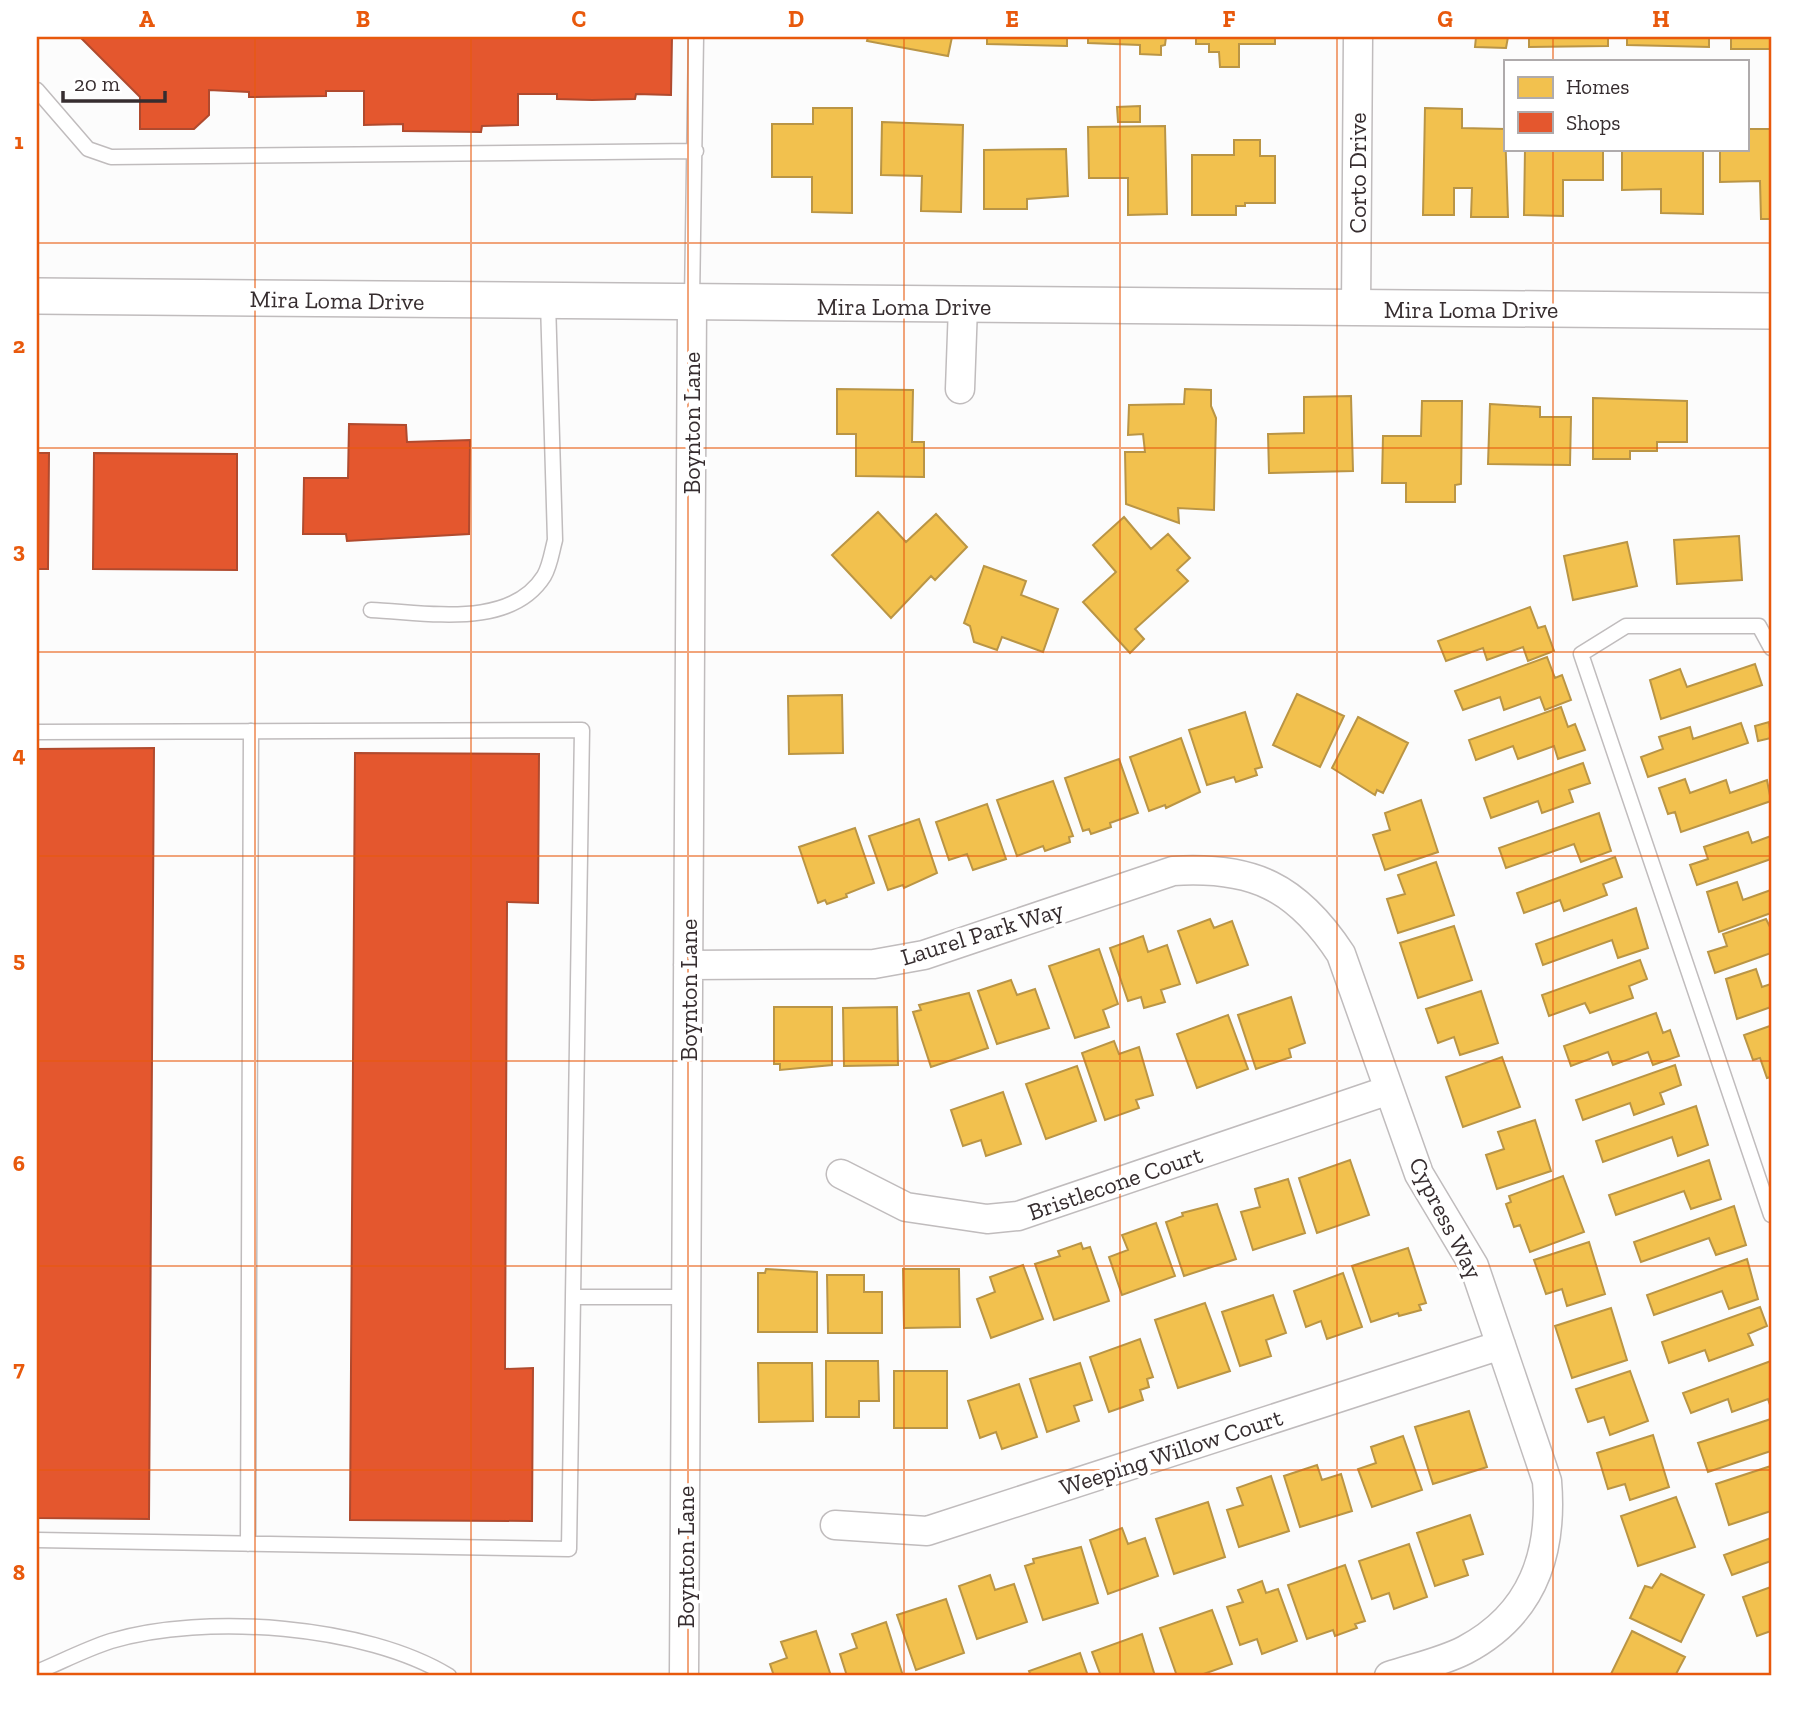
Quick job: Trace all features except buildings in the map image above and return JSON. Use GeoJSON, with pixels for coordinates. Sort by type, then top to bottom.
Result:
{"type":"FeatureCollection","features":[{"type":"Feature","properties":{"kind":"street","name":"Corto Drive"},"geometry":{"type":"LineString","coordinates":[[1356,309],[1358,37]]}},
{"type":"Feature","properties":{"kind":"street","name":"Mira Loma Drive"},"geometry":{"type":"LineString","coordinates":[[37,296],[692,304],[1771,311]]}},
{"type":"Feature","properties":{"kind":"street","name":"Boynton Lane"},"geometry":{"type":"LineString","coordinates":[[684,1676],[692,304]]}},
{"type":"Feature","properties":{"kind":"street"},"geometry":{"type":"LineString","coordinates":[[960,389],[963,306]]}},
{"type":"Feature","properties":{"kind":"street","name":"Laurel Park Way"},"geometry":{"type":"LineString","coordinates":[[688,964],[874,964],[925,955],[1173,871],[1209,869],[1243,874],[1268,883]]}},
{"type":"Feature","properties":{"kind":"street","name":"Cypress Way"},"geometry":{"type":"LineString","coordinates":[[1268,883],[1295,899],[1322,924],[1341,954],[1419,1174],[1474,1266],[1547,1481],[1550,1518],[1544,1553],[1533,1583],[1519,1604],[1496,1629],[1465,1650],[1389,1676]]}},
{"type":"Feature","properties":{"kind":"street","name":"Bristlecone Court"},"geometry":{"type":"LineString","coordinates":[[841,1174],[906,1207],[987,1219],[1018,1216],[1389,1090]]}},
{"type":"Feature","properties":{"kind":"street","name":"Weeping Willow Court"},"geometry":{"type":"LineString","coordinates":[[835,1525],[927,1531],[1501,1345]]}},
{"type":"Feature","properties":{"kind":"lane"},"geometry":{"type":"LineString","coordinates":[[692,304],[696,37]]}},
{"type":"Feature","properties":{"kind":"lane"},"geometry":{"type":"LineString","coordinates":[[37,90],[88,149],[111,157],[696,150]]}},
{"type":"Feature","properties":{"kind":"lane"},"geometry":{"type":"LineString","coordinates":[[371,610],[482,613],[504,609],[530,594],[545,574],[555,540],[548,302]]}},
{"type":"Feature","properties":{"kind":"lane"},"geometry":{"type":"LineString","coordinates":[[1771,648],[1759,626],[1626,626],[1581,654],[1771,1215]]}},
{"type":"Feature","properties":{"kind":"lane"},"geometry":{"type":"LineString","coordinates":[[37,732],[582,730],[569,1549],[37,1540]]}},
{"type":"Feature","properties":{"kind":"lane"},"geometry":{"type":"LineString","coordinates":[[248,1544],[251,731]]}},
{"type":"Feature","properties":{"kind":"lane"},"geometry":{"type":"LineString","coordinates":[[573,1297],[687,1297]]}},
{"type":"Feature","properties":{"kind":"lane"},"geometry":{"type":"LineString","coordinates":[[37,1672],[112,1641],[232,1625],[341,1635],[427,1662],[449,1676]]}}]}
